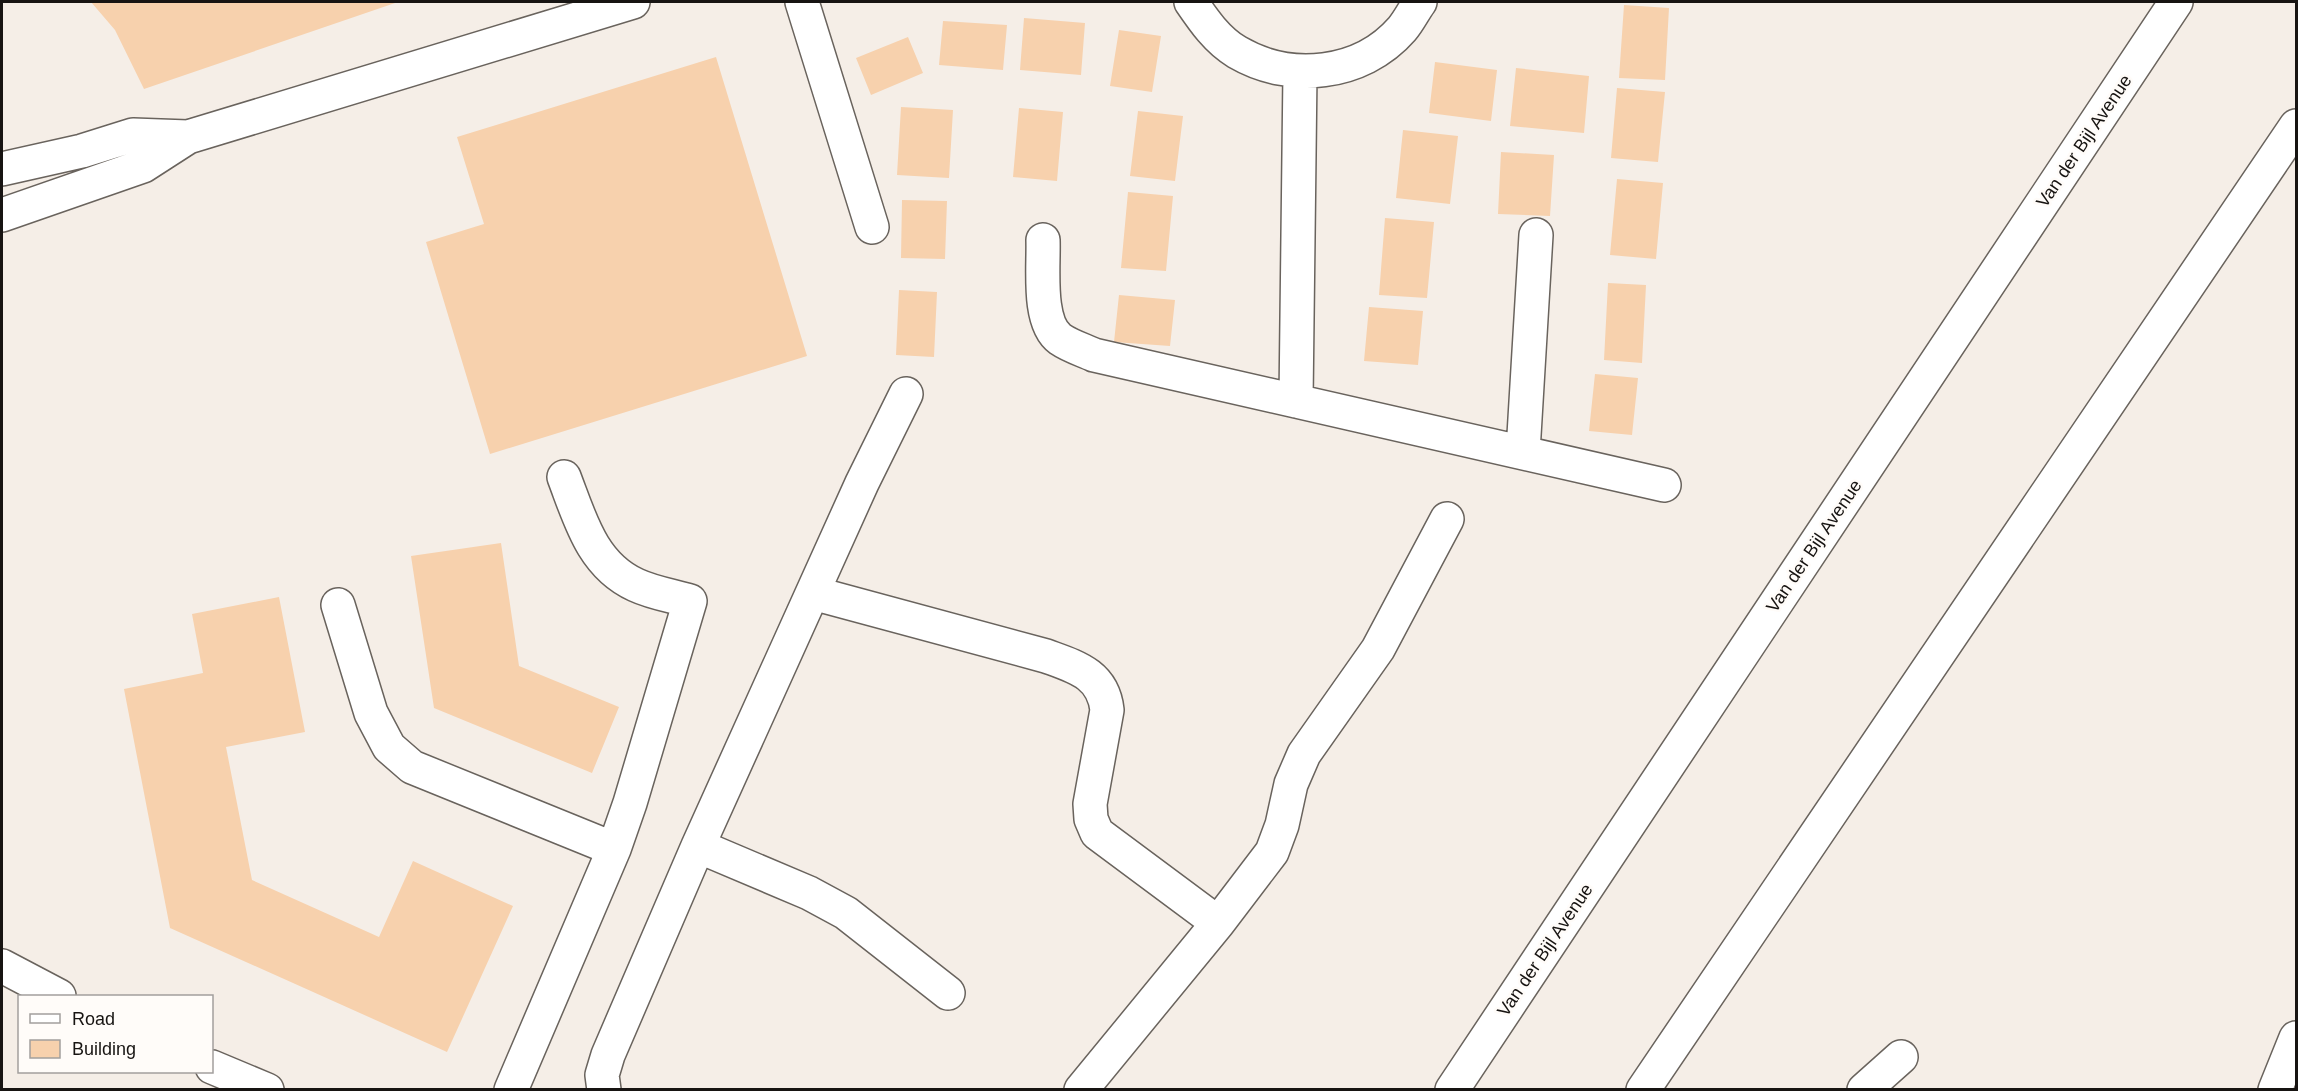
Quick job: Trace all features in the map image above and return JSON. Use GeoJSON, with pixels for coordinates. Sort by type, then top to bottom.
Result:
{"type":"FeatureCollection","features":[{"type":"Feature","properties":{"kind":"street"},"geometry":{"type":"LineString","coordinates":[[2,215],[143,166],[188,137],[633,2]]}},
{"type":"Feature","properties":{"kind":"street"},"geometry":{"type":"LineString","coordinates":[[802,2],[872,227]]}},
{"type":"Feature","properties":{"kind":"street"},"geometry":{"type":"LineString","coordinates":[[1191,2],[1210,30],[1236,52],[1266,66],[1300,72],[1338,68],[1372,53],[1402,29],[1419,2]]}},
{"type":"Feature","properties":{"kind":"street","name":"Van der Bijl Avenue"},"geometry":{"type":"LineString","coordinates":[[1452,1089],[2176,2]]}},
{"type":"Feature","properties":{"kind":"street"},"geometry":{"type":"LineString","coordinates":[[1296,401],[1300,72]]}},
{"type":"Feature","properties":{"kind":"street"},"geometry":{"type":"LineString","coordinates":[[1643,1089],[2296,126]]}},
{"type":"Feature","properties":{"kind":"street"},"geometry":{"type":"LineString","coordinates":[[2,170],[82,152],[133,135],[188,137]]}},
{"type":"Feature","properties":{"kind":"street"},"geometry":{"type":"LineString","coordinates":[[1523,452],[1536,235]]}},
{"type":"Feature","properties":{"kind":"street"},"geometry":{"type":"LineString","coordinates":[[1043,240],[1045,312],[1049,327],[1059,338],[1094,355],[1664,485]]}},
{"type":"Feature","properties":{"kind":"street"},"geometry":{"type":"LineString","coordinates":[[604,1089],[602,1075],[608,1055],[698,846],[862,483],[906,394]]}},
{"type":"Feature","properties":{"kind":"street"},"geometry":{"type":"LineString","coordinates":[[511,1089],[614,849],[630,803],[690,601],[638,586],[618,575],[605,563],[599,557],[587,535],[564,477]]}},
{"type":"Feature","properties":{"kind":"street"},"geometry":{"type":"LineString","coordinates":[[1081,1089],[1218,923],[1272,852],[1282,825],[1291,784],[1304,754],[1378,649],[1447,519]]}},
{"type":"Feature","properties":{"kind":"street"},"geometry":{"type":"LineString","coordinates":[[813,593],[1046,656],[1081,669],[1088,674],[1106,696],[1107,710],[1090,804],[1091,819],[1097,833],[1218,923]]}},
{"type":"Feature","properties":{"kind":"street"},"geometry":{"type":"LineString","coordinates":[[338,605],[371,713],[389,747],[412,767],[614,849]]}},
{"type":"Feature","properties":{"kind":"street"},"geometry":{"type":"LineString","coordinates":[[698,846],[809,893],[846,913],[948,993]]}},
{"type":"Feature","properties":{"kind":"street"},"geometry":{"type":"LineString","coordinates":[[2,966],[57,995]]}},
{"type":"Feature","properties":{"kind":"street"},"geometry":{"type":"LineString","coordinates":[[2275,1089],[2296,1038]]}},
{"type":"Feature","properties":{"kind":"street"},"geometry":{"type":"LineString","coordinates":[[1864,1089],[1901,1057]]}},
{"type":"Feature","properties":{"kind":"street"},"geometry":{"type":"LineString","coordinates":[[213,1067],[267,1089]]}},
{"type":"Feature","properties":{"kind":"building"},"geometry":{"type":"Polygon","coordinates":[[[91,2],[398,2],[144,89],[115,30],[91,2]]]}},
{"type":"Feature","properties":{"kind":"building"},"geometry":{"type":"Polygon","coordinates":[[[1624,5],[1669,8],[1665,80],[1619,78],[1624,5]]]}},
{"type":"Feature","properties":{"kind":"building"},"geometry":{"type":"Polygon","coordinates":[[[1024,18],[1085,23],[1081,75],[1020,70],[1024,18]]]}},
{"type":"Feature","properties":{"kind":"building"},"geometry":{"type":"Polygon","coordinates":[[[943,21],[1007,25],[1003,70],[939,65],[943,21]]]}},
{"type":"Feature","properties":{"kind":"building"},"geometry":{"type":"Polygon","coordinates":[[[1119,30],[1161,36],[1152,92],[1110,86],[1119,30]]]}},
{"type":"Feature","properties":{"kind":"building"},"geometry":{"type":"Polygon","coordinates":[[[908,37],[923,73],[871,95],[856,58],[908,37]]]}},
{"type":"Feature","properties":{"kind":"building"},"geometry":{"type":"Polygon","coordinates":[[[716,57],[807,356],[490,454],[426,242],[484,224],[457,137],[716,57]]]}},
{"type":"Feature","properties":{"kind":"building"},"geometry":{"type":"Polygon","coordinates":[[[1435,62],[1497,70],[1491,121],[1429,113],[1435,62]]]}},
{"type":"Feature","properties":{"kind":"building"},"geometry":{"type":"Polygon","coordinates":[[[1516,68],[1589,76],[1584,133],[1510,126],[1516,68]]]}},
{"type":"Feature","properties":{"kind":"building"},"geometry":{"type":"Polygon","coordinates":[[[1617,88],[1665,92],[1658,162],[1611,158],[1617,88]]]}},
{"type":"Feature","properties":{"kind":"building"},"geometry":{"type":"Polygon","coordinates":[[[901,107],[953,110],[949,178],[897,175],[901,107]]]}},
{"type":"Feature","properties":{"kind":"building"},"geometry":{"type":"Polygon","coordinates":[[[1019,108],[1063,112],[1057,181],[1013,177],[1019,108]]]}},
{"type":"Feature","properties":{"kind":"building"},"geometry":{"type":"Polygon","coordinates":[[[1138,111],[1183,116],[1175,181],[1130,176],[1138,111]]]}},
{"type":"Feature","properties":{"kind":"building"},"geometry":{"type":"Polygon","coordinates":[[[1403,130],[1458,136],[1450,204],[1396,198],[1403,130]]]}},
{"type":"Feature","properties":{"kind":"building"},"geometry":{"type":"Polygon","coordinates":[[[1501,152],[1554,155],[1550,216],[1498,214],[1501,152]]]}},
{"type":"Feature","properties":{"kind":"building"},"geometry":{"type":"Polygon","coordinates":[[[1617,179],[1663,183],[1656,259],[1610,255],[1617,179]]]}},
{"type":"Feature","properties":{"kind":"building"},"geometry":{"type":"Polygon","coordinates":[[[1128,192],[1173,196],[1166,271],[1121,268],[1128,192]]]}},
{"type":"Feature","properties":{"kind":"building"},"geometry":{"type":"Polygon","coordinates":[[[902,200],[947,201],[945,259],[901,258],[902,200]]]}},
{"type":"Feature","properties":{"kind":"building"},"geometry":{"type":"Polygon","coordinates":[[[1385,218],[1434,222],[1427,298],[1379,295],[1385,218]]]}},
{"type":"Feature","properties":{"kind":"building"},"geometry":{"type":"Polygon","coordinates":[[[1608,283],[1646,285],[1642,363],[1604,360],[1608,283]]]}},
{"type":"Feature","properties":{"kind":"building"},"geometry":{"type":"Polygon","coordinates":[[[899,290],[937,292],[934,357],[896,355],[899,290]]]}},
{"type":"Feature","properties":{"kind":"building"},"geometry":{"type":"Polygon","coordinates":[[[1119,295],[1175,300],[1170,346],[1114,342],[1119,295]]]}},
{"type":"Feature","properties":{"kind":"building"},"geometry":{"type":"Polygon","coordinates":[[[1369,307],[1423,311],[1418,365],[1364,361],[1369,307]]]}},
{"type":"Feature","properties":{"kind":"building"},"geometry":{"type":"Polygon","coordinates":[[[1595,374],[1638,378],[1632,435],[1589,431],[1595,374]]]}},
{"type":"Feature","properties":{"kind":"building"},"geometry":{"type":"Polygon","coordinates":[[[501,543],[519,666],[619,707],[592,773],[434,708],[411,556],[501,543]]]}},
{"type":"Feature","properties":{"kind":"building"},"geometry":{"type":"Polygon","coordinates":[[[279,597],[305,732],[226,747],[252,880],[379,937],[413,861],[513,906],[447,1052],[170,928],[124,689],[203,673],[192,614],[279,597]]]}}]}
